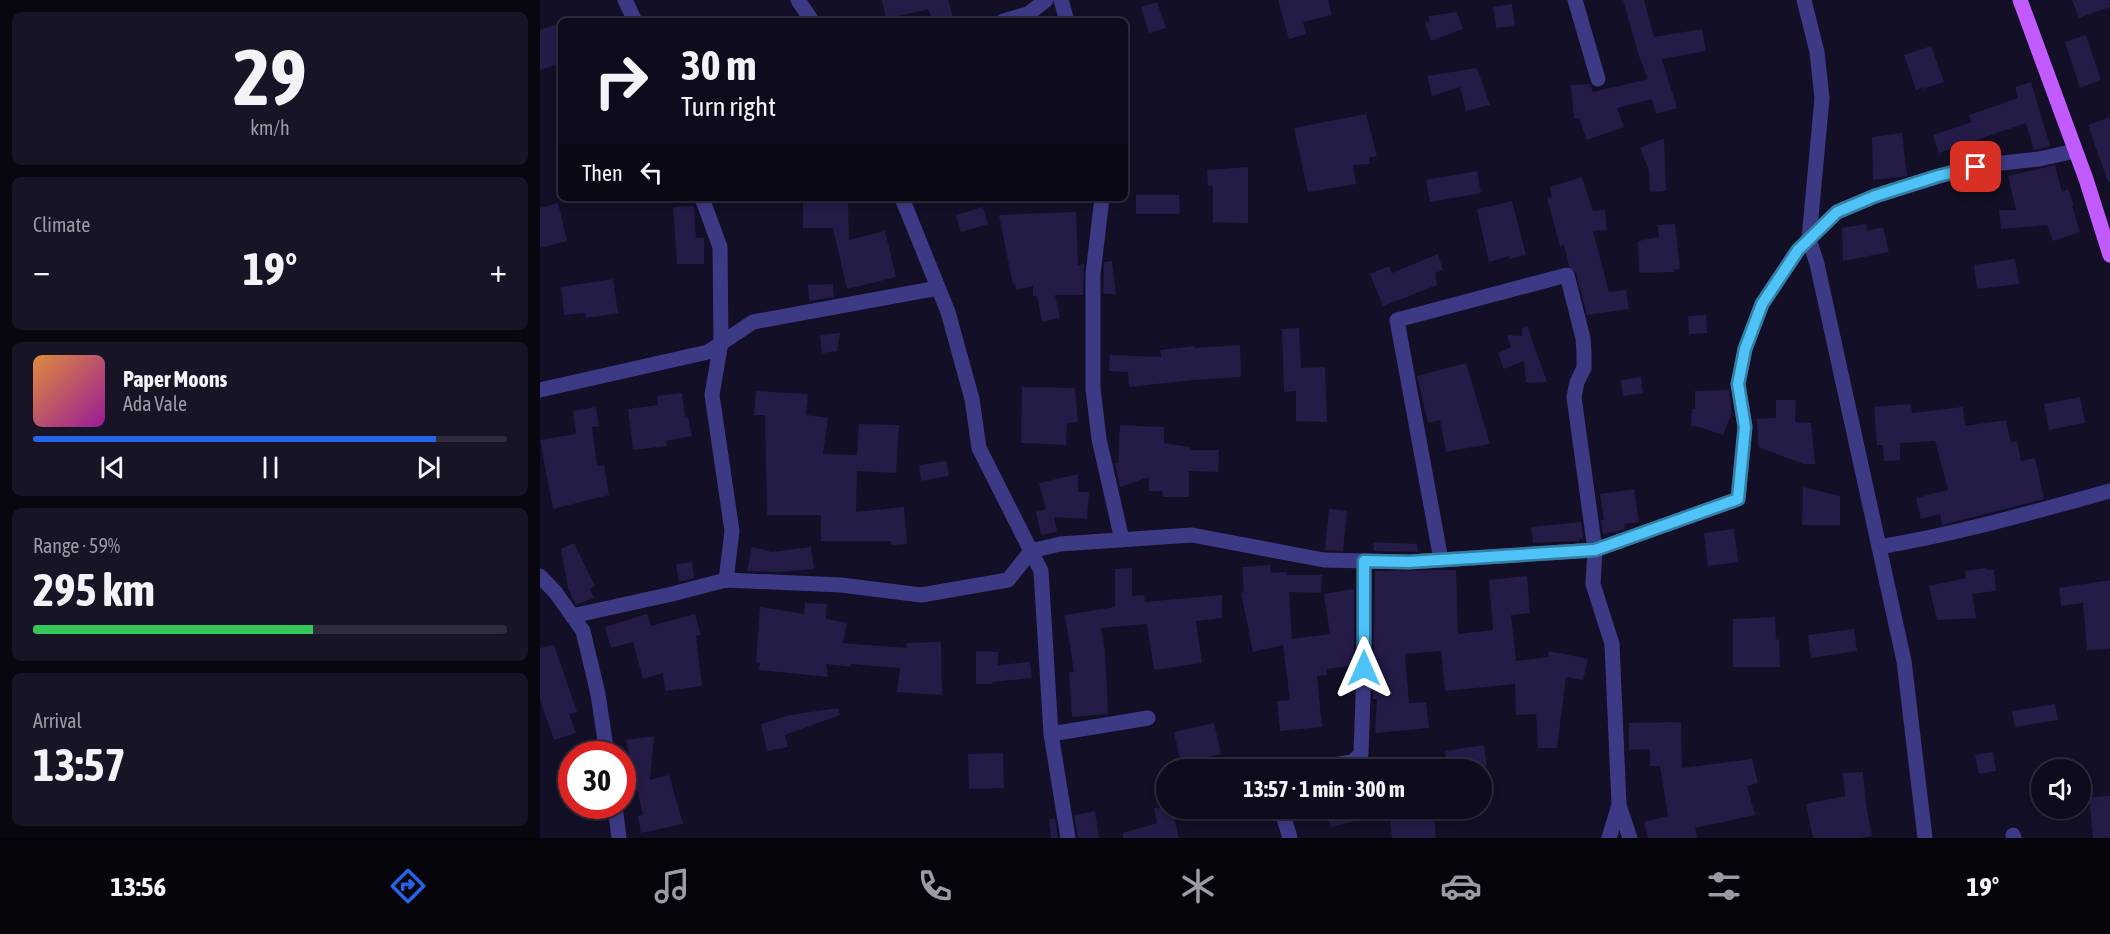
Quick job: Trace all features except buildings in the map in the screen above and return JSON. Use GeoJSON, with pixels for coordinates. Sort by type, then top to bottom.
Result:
{"type":"FeatureCollection","features":[{"type":"Feature","properties":{"kind":"main road"},"geometry":{"type":"LineString","coordinates":[[2020,0],[2108,238],[2110,255]]}},
{"type":"Feature","properties":{"kind":"street"},"geometry":{"type":"LineString","coordinates":[[625,0],[634,18]]}},
{"type":"Feature","properties":{"kind":"street"},"geometry":{"type":"LineString","coordinates":[[798,0],[810,18]]}},
{"type":"Feature","properties":{"kind":"street"},"geometry":{"type":"LineString","coordinates":[[1014,18],[1028,14],[1046,0]]}},
{"type":"Feature","properties":{"kind":"street"},"geometry":{"type":"LineString","coordinates":[[1061,0],[1066,18]]}},
{"type":"Feature","properties":{"kind":"street"},"geometry":{"type":"LineString","coordinates":[[1575,0],[1598,79]]}},
{"type":"Feature","properties":{"kind":"street"},"geometry":{"type":"LineString","coordinates":[[1804,0],[1817,52],[1822,98],[1809,238],[1820,274],[1904,661],[1926,838]]}},
{"type":"Feature","properties":{"kind":"street"},"geometry":{"type":"LineString","coordinates":[[572,616],[726,580],[841,585],[921,595],[1008,580],[1031,551],[1060,544],[1192,535],[1324,560],[1409,562],[1595,550],[1738,499],[1745,427],[1738,384],[1745,349],[1762,304],[1798,250],[1837,212],[1875,196],[1959,170],[2039,159],[2075,151]]}},
{"type":"Feature","properties":{"kind":"street"},"geometry":{"type":"LineString","coordinates":[[703,201],[720,247],[722,342],[712,395],[732,531],[726,580]]}},
{"type":"Feature","properties":{"kind":"street"},"geometry":{"type":"LineString","coordinates":[[903,201],[948,312],[972,399],[979,448],[1041,571],[1051,734],[1068,838]]}},
{"type":"Feature","properties":{"kind":"street"},"geometry":{"type":"LineString","coordinates":[[1102,201],[1093,274],[1093,389],[1099,439],[1122,540]]}},
{"type":"Feature","properties":{"kind":"street"},"geometry":{"type":"LineString","coordinates":[[1441,560],[1397,320],[1567,275],[1583,338],[1584,368],[1577,382],[1574,397],[1595,550],[1593,584],[1612,644],[1619,805],[1630,838]]}},
{"type":"Feature","properties":{"kind":"street"},"geometry":{"type":"LineString","coordinates":[[540,390],[708,351],[753,322],[938,288]]}},
{"type":"Feature","properties":{"kind":"street"},"geometry":{"type":"LineString","coordinates":[[1879,547],[2005,521],[2110,491]]}},
{"type":"Feature","properties":{"kind":"street"},"geometry":{"type":"LineString","coordinates":[[1355,759],[1360,754],[1364,668],[1364,561]]}},
{"type":"Feature","properties":{"kind":"street"},"geometry":{"type":"LineString","coordinates":[[540,576],[556,593],[583,631],[598,694],[605,741]]}},
{"type":"Feature","properties":{"kind":"street"},"geometry":{"type":"LineString","coordinates":[[1051,734],[1148,718]]}},
{"type":"Feature","properties":{"kind":"street"},"geometry":{"type":"LineString","coordinates":[[1609,838],[1619,805]]}},
{"type":"Feature","properties":{"kind":"street"},"geometry":{"type":"LineString","coordinates":[[617,819],[620,838]]}},
{"type":"Feature","properties":{"kind":"street"},"geometry":{"type":"LineString","coordinates":[[1284,819],[1290,838]]}},
{"type":"Feature","properties":{"kind":"route"},"geometry":{"type":"LineString","coordinates":[[1364,668],[1364,561],[1409,562],[1595,550],[1738,499],[1745,427],[1738,384],[1745,349],[1762,304],[1798,250],[1837,212],[1917,182],[1976,167]]}}]}
